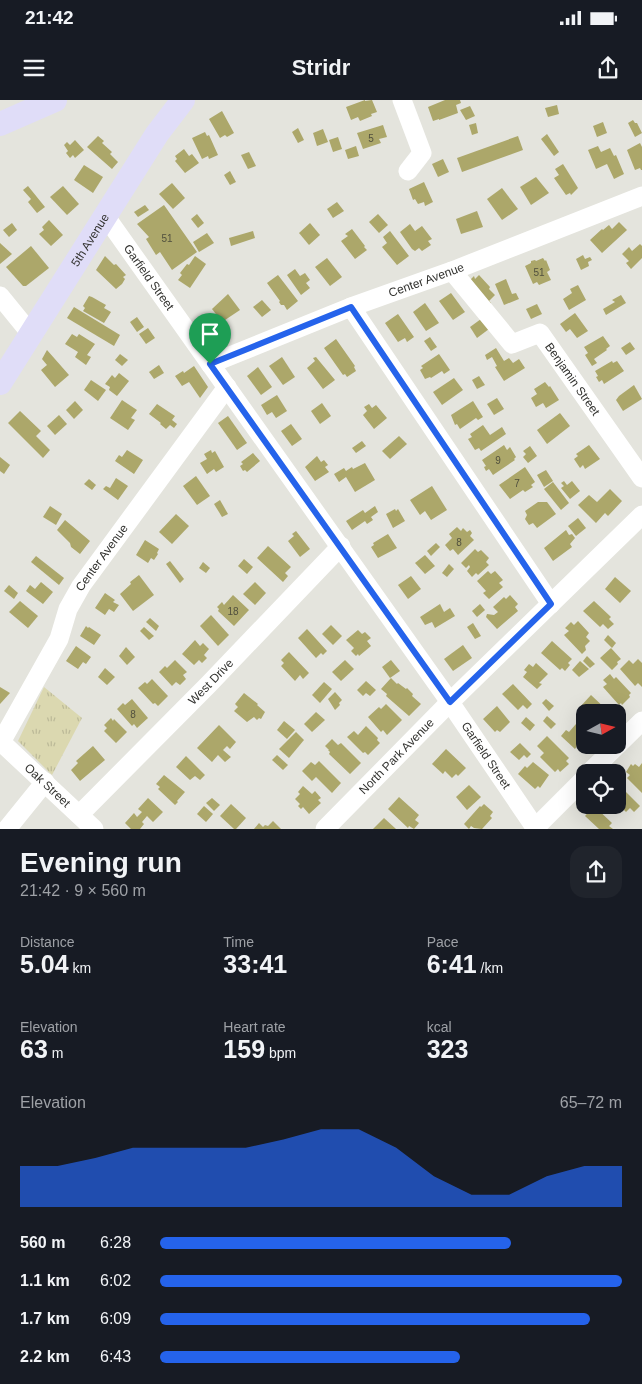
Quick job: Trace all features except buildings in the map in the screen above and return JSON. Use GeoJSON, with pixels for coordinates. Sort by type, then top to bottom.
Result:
{"type":"FeatureCollection","features":[{"type":"Feature","properties":{"kind":"main road"},"geometry":{"type":"LineString","coordinates":[[0,124],[54,100]]}},
{"type":"Feature","properties":{"kind":"main road","name":"5th Avenue"},"geometry":{"type":"LineString","coordinates":[[0,383],[106,217],[175,103]]}},
{"type":"Feature","properties":{"kind":"street"},"geometry":{"type":"LineString","coordinates":[[402,100],[422,153],[408,171]]}},
{"type":"Feature","properties":{"kind":"street","name":"Center Avenue"},"geometry":{"type":"LineString","coordinates":[[210,364],[351,307],[452,272],[638,203]]}},
{"type":"Feature","properties":{"kind":"street","name":"Garfield Street"},"geometry":{"type":"LineString","coordinates":[[106,217],[341,546],[536,828]]}},
{"type":"Feature","properties":{"kind":"street","name":"Benjamin Street"},"geometry":{"type":"LineString","coordinates":[[452,272],[512,344],[540,333],[642,478]]}},
{"type":"Feature","properties":{"kind":"street"},"geometry":{"type":"LineString","coordinates":[[0,296],[30,334]]}},
{"type":"Feature","properties":{"kind":"street"},"geometry":{"type":"LineString","coordinates":[[351,307],[551,604]]}},
{"type":"Feature","properties":{"kind":"street","name":"Center Avenue"},"geometry":{"type":"LineString","coordinates":[[1,742],[59,639],[68,609],[80,586],[227,387]]}},
{"type":"Feature","properties":{"kind":"street","name":"North Park Avenue"},"geometry":{"type":"LineString","coordinates":[[325,829],[450,702],[642,515]]}},
{"type":"Feature","properties":{"kind":"street","name":"West Drive"},"geometry":{"type":"LineString","coordinates":[[80,814],[209,684],[341,546]]}},
{"type":"Feature","properties":{"kind":"street"},"geometry":{"type":"LineString","coordinates":[[598,764],[642,721]]}},
{"type":"Feature","properties":{"kind":"street","name":"Oak Street"},"geometry":{"type":"LineString","coordinates":[[1,742],[94,829]]}},
{"type":"Feature","properties":{"kind":"street"},"geometry":{"type":"LineString","coordinates":[[7,829],[44,782]]}},
{"type":"Feature","properties":{"kind":"street"},"geometry":{"type":"LineString","coordinates":[[536,828],[576,787]]}},
{"type":"Feature","properties":{"kind":"green space"},"geometry":{"type":"Polygon","coordinates":[[[44,687],[82,718],[52,775],[18,741],[44,687]]]}},
{"type":"Feature","properties":{"kind":"route"},"geometry":{"type":"LineString","coordinates":[[351,307],[551,604],[450,702],[210,364],[351,307]]}}]}
